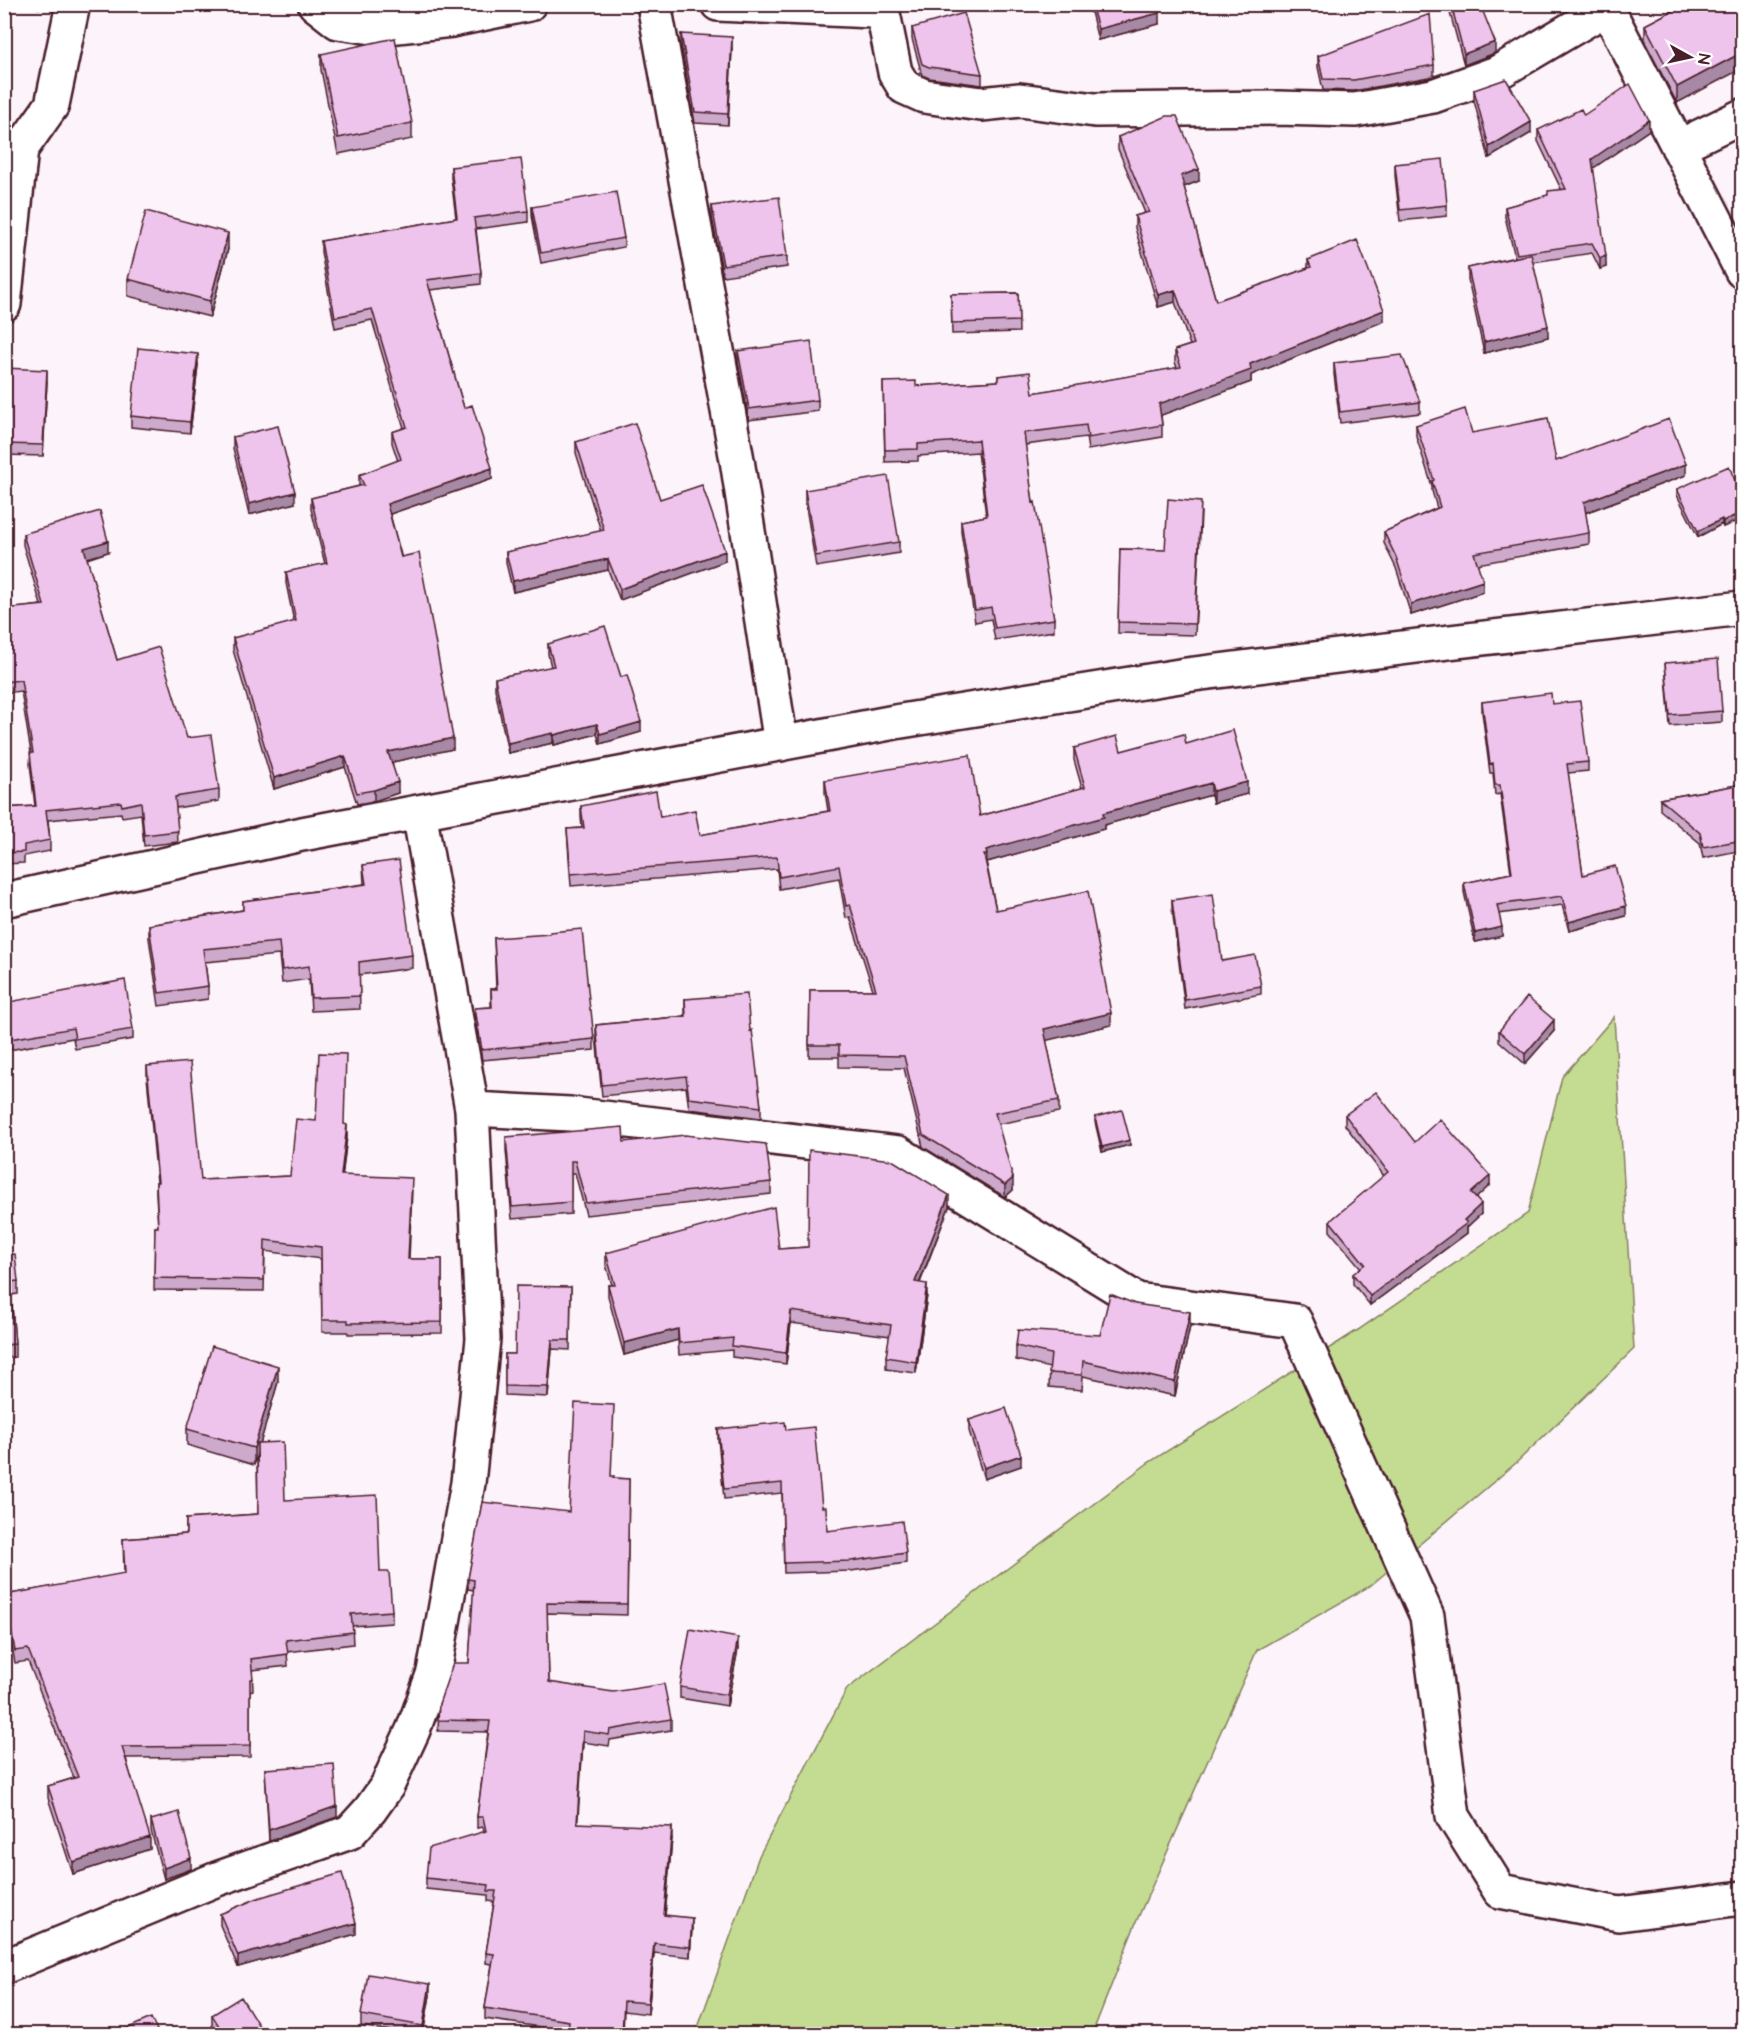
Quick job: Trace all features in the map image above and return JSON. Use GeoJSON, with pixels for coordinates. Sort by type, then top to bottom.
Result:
{"type":"FeatureCollection","features":[{"type":"Feature","properties":{"kind":"street"},"geometry":{"type":"LineString","coordinates":[[4,304],[21,149],[52,105],[74,4]]}},
{"type":"Feature","properties":{"kind":"street"},"geometry":{"type":"LineString","coordinates":[[315,4],[338,22],[379,28],[452,20],[529,4]]}},
{"type":"Feature","properties":{"kind":"street"},"geometry":{"type":"LineString","coordinates":[[654,4],[737,460],[782,744]]}},
{"type":"Feature","properties":{"kind":"street"},"geometry":{"type":"LineString","coordinates":[[718,4],[873,11],[884,18],[895,72],[904,87],[924,96],[981,104],[1020,100],[1095,110],[1277,108],[1355,110],[1433,96],[1497,73],[1606,6],[1743,271]]}},
{"type":"Feature","properties":{"kind":"street"},"geometry":{"type":"LineString","coordinates":[[1678,147],[1743,116]]}},
{"type":"Feature","properties":{"kind":"street"},"geometry":{"type":"LineString","coordinates":[[4,900],[302,834],[895,722],[1186,675],[1460,640],[1743,609]]}},
{"type":"Feature","properties":{"kind":"street"},"geometry":{"type":"LineString","coordinates":[[4,1967],[217,1879],[350,1832],[387,1786],[413,1730],[435,1672],[468,1483],[483,1339],[472,1109],[418,812]]}},
{"type":"Feature","properties":{"kind":"street"},"geometry":{"type":"LineString","coordinates":[[472,1109],[570,1114],[898,1154],[1137,1300],[1295,1321],[1427,1616],[1453,1816],[1500,1891],[1619,1914],[1743,1898]]}},
{"type":"Feature","properties":{"kind":"green space"},"geometry":{"type":"Polygon","coordinates":[[[1614,1017],[1634,1349],[1516,1463],[1370,1586],[1257,1650],[1137,1920],[1092,2034],[697,2034],[759,1856],[847,1689],[1148,1463],[1358,1330],[1528,1213],[1562,1077],[1614,1017]]]}},
{"type":"Feature","properties":{"kind":"building"},"geometry":{"type":"Polygon","coordinates":[[[1091,4],[1156,4],[1159,13],[1098,29],[1091,4]]]}},
{"type":"Feature","properties":{"kind":"building"},"geometry":{"type":"Polygon","coordinates":[[[1451,4],[1480,4],[1495,42],[1464,54],[1451,4]]]}},
{"type":"Feature","properties":{"kind":"building"},"geometry":{"type":"Polygon","coordinates":[[[1685,4],[1743,4],[1743,52],[1677,87],[1645,25],[1685,4]]]}},
{"type":"Feature","properties":{"kind":"building"},"geometry":{"type":"Polygon","coordinates":[[[964,13],[982,74],[929,67],[922,64],[912,28],[964,13]]]}},
{"type":"Feature","properties":{"kind":"building"},"geometry":{"type":"Polygon","coordinates":[[[1430,14],[1434,65],[1354,80],[1323,79],[1318,56],[1430,14]]]}},
{"type":"Feature","properties":{"kind":"building"},"geometry":{"type":"Polygon","coordinates":[[[681,34],[732,37],[728,114],[695,112],[681,34]]]}},
{"type":"Feature","properties":{"kind":"building"},"geometry":{"type":"Polygon","coordinates":[[[395,38],[412,123],[338,138],[321,54],[395,38]]]}},
{"type":"Feature","properties":{"kind":"building"},"geometry":{"type":"Polygon","coordinates":[[[1506,79],[1531,122],[1489,147],[1474,90],[1506,79]]]}},
{"type":"Feature","properties":{"kind":"building"},"geometry":{"type":"Polygon","coordinates":[[[1630,84],[1649,120],[1592,159],[1606,256],[1600,258],[1592,243],[1517,254],[1505,207],[1548,195],[1548,191],[1566,189],[1538,130],[1581,109],[1584,115],[1630,84]]]}},
{"type":"Feature","properties":{"kind":"building"},"geometry":{"type":"Polygon","coordinates":[[[1167,116],[1177,116],[1199,169],[1181,176],[1216,301],[1311,267],[1308,260],[1357,240],[1384,310],[1250,364],[1251,370],[1159,404],[1162,425],[1088,438],[1086,425],[1024,433],[1033,503],[1035,502],[1054,619],[995,628],[991,607],[975,610],[961,521],[987,516],[978,440],[918,444],[918,449],[885,450],[883,382],[916,381],[916,386],[998,381],[998,376],[1030,372],[1033,393],[1181,367],[1175,350],[1194,344],[1175,290],[1158,295],[1135,216],[1149,212],[1118,137],[1167,116]]]}},
{"type":"Feature","properties":{"kind":"building"},"geometry":{"type":"Polygon","coordinates":[[[521,159],[528,211],[474,218],[481,273],[427,280],[464,408],[472,405],[492,468],[387,504],[401,557],[419,553],[453,738],[388,752],[398,782],[374,790],[357,793],[345,756],[274,778],[233,638],[296,621],[286,572],[327,563],[311,498],[364,485],[359,475],[401,459],[392,432],[407,427],[372,309],[335,317],[321,241],[457,218],[451,167],[521,159]]]}},
{"type":"Feature","properties":{"kind":"building"},"geometry":{"type":"Polygon","coordinates":[[[1443,159],[1447,205],[1400,210],[1395,164],[1443,159]]]}},
{"type":"Feature","properties":{"kind":"building"},"geometry":{"type":"Polygon","coordinates":[[[616,192],[624,238],[541,253],[532,207],[616,192]]]}},
{"type":"Feature","properties":{"kind":"building"},"geometry":{"type":"Polygon","coordinates":[[[779,197],[787,256],[723,265],[712,206],[779,197]]]}},
{"type":"Feature","properties":{"kind":"building"},"geometry":{"type":"Polygon","coordinates":[[[146,211],[228,233],[210,301],[128,279],[146,211]]]}},
{"type":"Feature","properties":{"kind":"building"},"geometry":{"type":"Polygon","coordinates":[[[1531,254],[1548,326],[1484,342],[1468,268],[1531,254]]]}},
{"type":"Feature","properties":{"kind":"building"},"geometry":{"type":"Polygon","coordinates":[[[1018,293],[1019,321],[952,323],[951,294],[1018,293]]]}},
{"type":"Feature","properties":{"kind":"building"},"geometry":{"type":"Polygon","coordinates":[[[811,341],[818,400],[749,409],[738,351],[811,341]]]}},
{"type":"Feature","properties":{"kind":"building"},"geometry":{"type":"Polygon","coordinates":[[[138,348],[198,354],[190,422],[131,416],[138,348]]]}},
{"type":"Feature","properties":{"kind":"building"},"geometry":{"type":"Polygon","coordinates":[[[1402,355],[1420,402],[1340,412],[1334,363],[1402,355]]]}},
{"type":"Feature","properties":{"kind":"building"},"geometry":{"type":"Polygon","coordinates":[[[4,368],[47,370],[43,445],[4,444],[4,368]]]}},
{"type":"Feature","properties":{"kind":"building"},"geometry":{"type":"Polygon","coordinates":[[[1465,409],[1472,433],[1548,418],[1556,461],[1669,419],[1686,464],[1584,502],[1589,533],[1474,553],[1483,581],[1411,604],[1396,557],[1384,532],[1440,507],[1432,481],[1434,480],[1416,425],[1465,409]]]}},
{"type":"Feature","properties":{"kind":"building"},"geometry":{"type":"Polygon","coordinates":[[[635,423],[660,499],[702,485],[725,551],[620,589],[608,559],[513,581],[506,552],[604,530],[576,442],[635,423]]]}},
{"type":"Feature","properties":{"kind":"building"},"geometry":{"type":"Polygon","coordinates":[[[278,426],[295,492],[249,504],[233,437],[278,426]]]}},
{"type":"Feature","properties":{"kind":"building"},"geometry":{"type":"Polygon","coordinates":[[[1729,466],[1743,500],[1743,512],[1698,531],[1677,489],[1729,466]]]}},
{"type":"Feature","properties":{"kind":"building"},"geometry":{"type":"Polygon","coordinates":[[[888,476],[899,542],[816,556],[805,490],[888,476]]]}},
{"type":"Feature","properties":{"kind":"building"},"geometry":{"type":"Polygon","coordinates":[[[1168,499],[1201,502],[1195,624],[1118,622],[1120,549],[1165,550],[1168,499]]]}},
{"type":"Feature","properties":{"kind":"building"},"geometry":{"type":"Polygon","coordinates":[[[100,511],[108,541],[84,548],[117,660],[159,647],[187,738],[211,735],[219,790],[175,797],[178,831],[144,835],[141,802],[122,806],[121,802],[46,810],[50,840],[24,845],[24,852],[4,853],[4,808],[36,806],[30,753],[33,753],[21,680],[4,682],[4,609],[44,605],[23,534],[100,511]]]}},
{"type":"Feature","properties":{"kind":"building"},"geometry":{"type":"Polygon","coordinates":[[[605,626],[621,677],[627,675],[641,722],[600,734],[597,724],[508,743],[495,678],[554,666],[548,644],[605,626]]]}},
{"type":"Feature","properties":{"kind":"building"},"geometry":{"type":"Polygon","coordinates":[[[1718,659],[1722,711],[1670,715],[1665,663],[1718,659]]]}},
{"type":"Feature","properties":{"kind":"building"},"geometry":{"type":"Polygon","coordinates":[[[1551,693],[1552,704],[1580,701],[1588,762],[1567,764],[1583,875],[1615,866],[1626,906],[1569,922],[1562,896],[1497,905],[1502,927],[1475,933],[1464,883],[1512,873],[1500,785],[1495,785],[1493,763],[1490,764],[1482,702],[1551,693]]]}},
{"type":"Feature","properties":{"kind":"building"},"geometry":{"type":"Polygon","coordinates":[[[1233,730],[1247,782],[1213,791],[1211,783],[1103,813],[1104,817],[986,850],[987,855],[984,855],[996,910],[1088,891],[1111,1013],[1044,1029],[1059,1100],[995,1113],[1013,1178],[1005,1185],[923,1135],[904,1056],[839,1055],[839,1045],[809,1045],[810,990],[876,990],[850,905],[846,906],[839,866],[779,877],[777,857],[571,874],[567,829],[584,828],[581,806],[656,791],[660,817],[695,810],[700,835],[830,811],[825,780],[970,755],[980,816],[1085,787],[1074,748],[1117,736],[1121,751],[1184,734],[1186,744],[1233,730]]]}},
{"type":"Feature","properties":{"kind":"building"},"geometry":{"type":"Polygon","coordinates":[[[1743,784],[1743,840],[1703,847],[1700,833],[1660,799],[1743,784]]]}},
{"type":"Feature","properties":{"kind":"building"},"geometry":{"type":"Polygon","coordinates":[[[399,860],[412,955],[359,962],[360,996],[311,998],[309,966],[282,970],[279,942],[203,949],[208,986],[159,993],[149,925],[243,910],[243,901],[366,884],[363,865],[399,860]]]}},
{"type":"Feature","properties":{"kind":"building"},"geometry":{"type":"Polygon","coordinates":[[[1213,894],[1222,961],[1255,955],[1261,986],[1185,1000],[1172,900],[1213,894]]]}},
{"type":"Feature","properties":{"kind":"building"},"geometry":{"type":"Polygon","coordinates":[[[582,929],[594,1039],[482,1050],[475,1008],[492,1007],[491,989],[497,989],[494,938],[582,929]]]}},
{"type":"Feature","properties":{"kind":"building"},"geometry":{"type":"Polygon","coordinates":[[[125,980],[133,1029],[75,1039],[73,1028],[4,1040],[4,1003],[125,980]]]}},
{"type":"Feature","properties":{"kind":"building"},"geometry":{"type":"Polygon","coordinates":[[[747,994],[761,1107],[689,1098],[686,1076],[602,1085],[596,1025],[686,1016],[685,999],[747,994]]]}},
{"type":"Feature","properties":{"kind":"building"},"geometry":{"type":"Polygon","coordinates":[[[1527,997],[1554,1020],[1525,1054],[1499,1031],[1527,997]]]}},
{"type":"Feature","properties":{"kind":"building"},"geometry":{"type":"Polygon","coordinates":[[[319,1053],[346,1054],[344,1124],[347,1125],[341,1175],[412,1178],[408,1259],[442,1259],[442,1322],[348,1323],[348,1320],[322,1320],[321,1247],[265,1240],[264,1280],[154,1278],[155,1227],[158,1227],[156,1182],[158,1182],[147,1066],[190,1062],[201,1180],[290,1176],[296,1119],[316,1121],[319,1053]]]}},
{"type":"Feature","properties":{"kind":"building"},"geometry":{"type":"Polygon","coordinates":[[[1376,1092],[1415,1142],[1440,1119],[1490,1176],[1471,1193],[1481,1204],[1464,1220],[1467,1223],[1370,1296],[1353,1274],[1365,1264],[1330,1221],[1388,1172],[1345,1115],[1376,1092]]]}},
{"type":"Feature","properties":{"kind":"building"},"geometry":{"type":"Polygon","coordinates":[[[1122,1110],[1130,1140],[1102,1147],[1095,1117],[1122,1110]]]}},
{"type":"Feature","properties":{"kind":"building"},"geometry":{"type":"Polygon","coordinates":[[[623,1127],[624,1142],[685,1135],[766,1144],[771,1182],[586,1203],[575,1161],[571,1161],[571,1202],[512,1207],[506,1137],[623,1127]]]}},
{"type":"Feature","properties":{"kind":"building"},"geometry":{"type":"Polygon","coordinates":[[[809,1150],[892,1160],[949,1195],[915,1282],[927,1284],[916,1362],[886,1357],[891,1325],[791,1311],[786,1353],[732,1346],[733,1338],[679,1343],[678,1329],[624,1343],[608,1285],[615,1285],[606,1253],[774,1207],[779,1249],[808,1247],[809,1150]]]}},
{"type":"Feature","properties":{"kind":"building"},"geometry":{"type":"Polygon","coordinates":[[[15,1254],[18,1281],[10,1282],[15,1344],[4,1345],[4,1255],[15,1254]]]}},
{"type":"Feature","properties":{"kind":"building"},"geometry":{"type":"Polygon","coordinates":[[[516,1286],[571,1287],[570,1340],[552,1340],[548,1387],[505,1386],[505,1354],[515,1354],[516,1286]]]}},
{"type":"Feature","properties":{"kind":"building"},"geometry":{"type":"Polygon","coordinates":[[[1110,1294],[1135,1304],[1190,1312],[1175,1382],[1083,1361],[1082,1375],[1049,1373],[1051,1354],[1016,1346],[1018,1330],[1100,1335],[1110,1294]]]}},
{"type":"Feature","properties":{"kind":"building"},"geometry":{"type":"Polygon","coordinates":[[[212,1346],[278,1366],[254,1448],[187,1429],[212,1346]]]}},
{"type":"Feature","properties":{"kind":"building"},"geometry":{"type":"Polygon","coordinates":[[[575,1403],[614,1405],[611,1476],[629,1479],[627,1604],[547,1603],[549,1682],[613,1692],[664,1684],[671,1719],[610,1730],[609,1735],[583,1731],[577,1823],[672,1827],[664,1915],[692,1918],[690,1947],[654,1943],[648,2003],[624,2001],[622,2034],[568,2034],[569,2021],[485,2008],[494,1954],[486,1953],[496,1891],[488,1891],[489,1885],[426,1878],[429,1848],[486,1831],[483,1817],[477,1817],[490,1721],[438,1720],[439,1704],[453,1663],[469,1663],[474,1580],[468,1579],[482,1502],[569,1512],[575,1403]]]}},
{"type":"Feature","properties":{"kind":"building"},"geometry":{"type":"Polygon","coordinates":[[[1006,1408],[1021,1455],[984,1468],[969,1420],[1006,1408]]]}},
{"type":"Feature","properties":{"kind":"building"},"geometry":{"type":"Polygon","coordinates":[[[785,1422],[786,1430],[814,1427],[822,1507],[826,1507],[827,1531],[902,1521],[906,1553],[851,1561],[784,1563],[782,1483],[724,1489],[718,1429],[785,1422]]]}},
{"type":"Feature","properties":{"kind":"building"},"geometry":{"type":"Polygon","coordinates":[[[283,1442],[285,1500],[377,1495],[380,1572],[389,1572],[392,1611],[351,1614],[353,1632],[286,1640],[288,1654],[251,1659],[253,1679],[250,1679],[250,1746],[122,1747],[150,1837],[73,1862],[48,1786],[78,1777],[28,1649],[15,1651],[5,1595],[125,1573],[123,1539],[186,1534],[186,1519],[258,1514],[257,1443],[283,1442]]]}},
{"type":"Feature","properties":{"kind":"building"},"geometry":{"type":"Polygon","coordinates":[[[4,1470],[7,1490],[4,1491],[4,1470]]]}},
{"type":"Feature","properties":{"kind":"building"},"geometry":{"type":"Polygon","coordinates":[[[690,1629],[738,1638],[727,1695],[680,1687],[690,1629]]]}},
{"type":"Feature","properties":{"kind":"building"},"geometry":{"type":"Polygon","coordinates":[[[334,1764],[337,1806],[269,1830],[265,1769],[334,1764]]]}},
{"type":"Feature","properties":{"kind":"building"},"geometry":{"type":"Polygon","coordinates":[[[4,1786],[10,1800],[4,1802],[4,1786]]]}},
{"type":"Feature","properties":{"kind":"building"},"geometry":{"type":"Polygon","coordinates":[[[179,1812],[191,1858],[164,1868],[151,1820],[179,1812]]]}},
{"type":"Feature","properties":{"kind":"building"},"geometry":{"type":"Polygon","coordinates":[[[342,1873],[356,1923],[238,1956],[220,1914],[258,1898],[342,1873]]]}},
{"type":"Feature","properties":{"kind":"building"},"geometry":{"type":"Polygon","coordinates":[[[368,1974],[430,1984],[423,2026],[361,2015],[368,1974]]]}},
{"type":"Feature","properties":{"kind":"building"},"geometry":{"type":"Polygon","coordinates":[[[241,1997],[264,2034],[224,2034],[212,2015],[241,1997]]]}},
{"type":"Feature","properties":{"kind":"building"},"geometry":{"type":"Polygon","coordinates":[[[151,2018],[159,2034],[115,2034],[151,2018]]]}}]}
